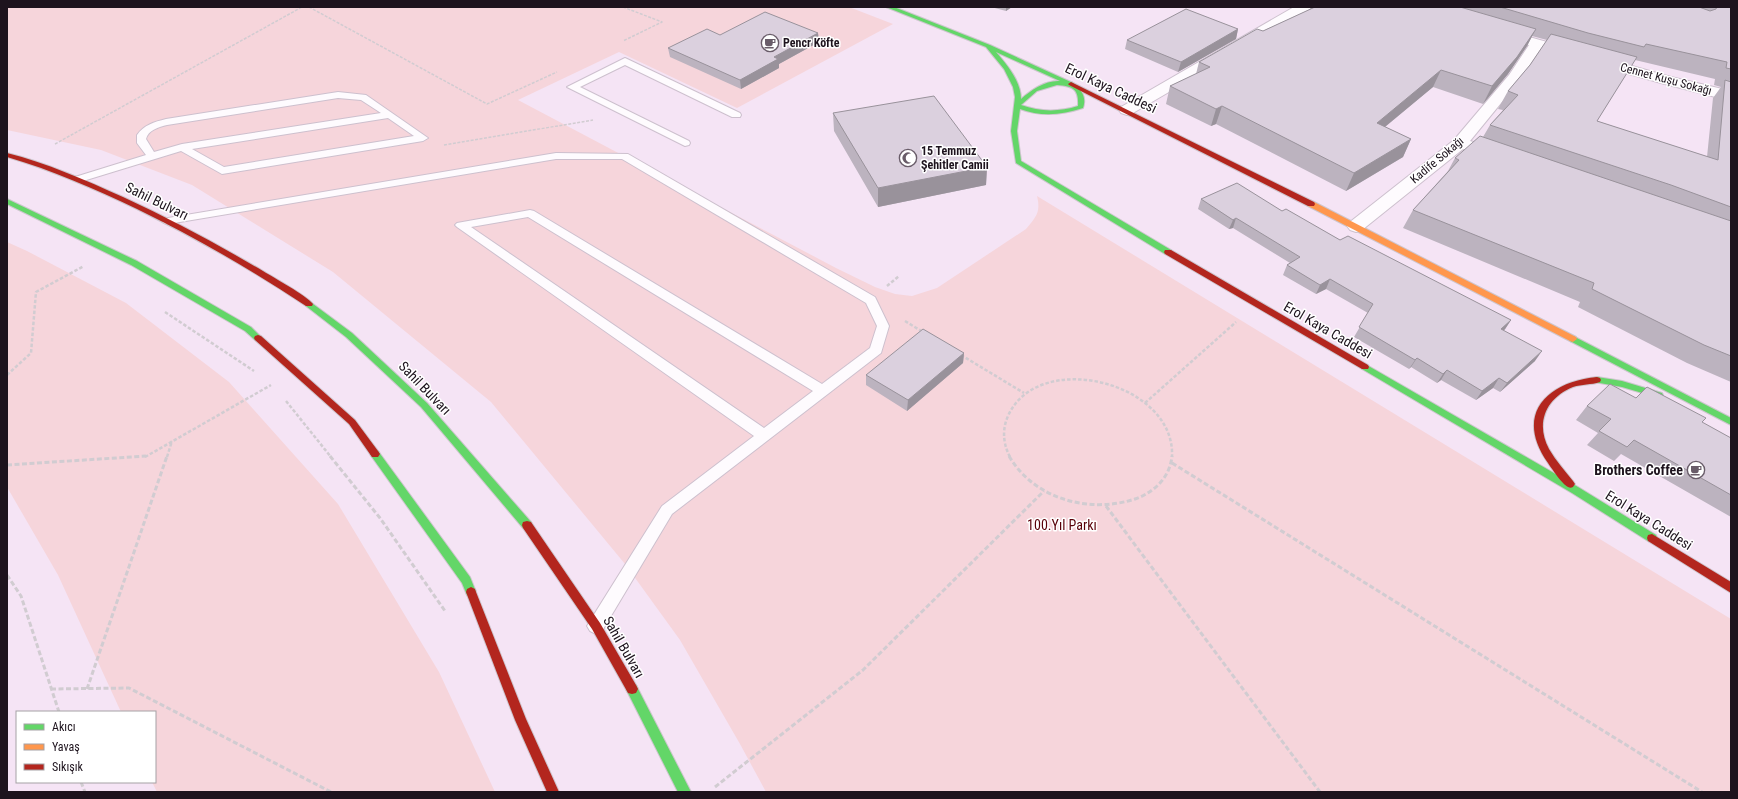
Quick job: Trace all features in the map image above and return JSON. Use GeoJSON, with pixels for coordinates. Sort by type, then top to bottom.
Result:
{"type":"FeatureCollection","features":[{"type":"Feature","properties":{"kind":"main road","name":"Erol Kaya Caddesi"},"geometry":{"type":"LineString","coordinates":[[889,7],[989,47],[1127,110],[1356,226],[1731,422]]}},
{"type":"Feature","properties":{"kind":"main road","name":"Erol Kaya Caddesi"},"geometry":{"type":"LineString","coordinates":[[989,47],[1008,68],[1018,95],[1018,106],[1014,121],[1014,136],[1018,162],[1256,304],[1575,490],[1731,588]]}},
{"type":"Feature","properties":{"kind":"main road"},"geometry":{"type":"LineString","coordinates":[[1057,83],[1071,84],[1081,92],[1081,107],[1071,111],[1044,114],[1029,111],[1018,106],[1027,94],[1039,86],[1057,83]]}},
{"type":"Feature","properties":{"kind":"main road","name":"Sahil Bulvarı"},"geometry":{"type":"LineString","coordinates":[[7,155],[26,160],[79,179],[168,221],[242,261],[284,286],[312,306],[349,335],[387,369],[424,405],[523,520],[596,626],[645,712],[684,792]]}},
{"type":"Feature","properties":{"kind":"main road"},"geometry":{"type":"LineString","coordinates":[[7,201],[134,263],[248,329],[352,422],[466,580],[521,720],[553,792]]}},
{"type":"Feature","properties":{"kind":"main road"},"geometry":{"type":"LineString","coordinates":[[1575,490],[1556,466],[1542,443],[1538,422],[1545,401],[1562,386],[1578,381],[1600,380],[1638,388],[1714,413]]}},
{"type":"Feature","properties":{"kind":"street"},"geometry":{"type":"LineString","coordinates":[[1127,110],[1221,57],[1304,7]]}},
{"type":"Feature","properties":{"kind":"street","name":"Cennet Kuşu Sokağı"},"geometry":{"type":"LineString","coordinates":[[1485,28],[1666,80],[1731,96]]}},
{"type":"Feature","properties":{"kind":"street","name":"Kadife Sokağı"},"geometry":{"type":"LineString","coordinates":[[1356,226],[1460,143],[1514,78],[1537,44]]}},
{"type":"Feature","properties":{"kind":"street"},"geometry":{"type":"LineString","coordinates":[[1460,143],[1512,160]]}},
{"type":"Feature","properties":{"kind":"lane"},"geometry":{"type":"LineString","coordinates":[[685,143],[572,87],[625,61],[736,115]]}},
{"type":"Feature","properties":{"kind":"lane"},"geometry":{"type":"LineString","coordinates":[[152,156],[142,143],[142,135],[152,127],[166,122],[338,95],[362,97],[423,138],[222,171],[182,147]]}},
{"type":"Feature","properties":{"kind":"lane"},"geometry":{"type":"LineString","coordinates":[[79,179],[182,147],[390,115]]}},
{"type":"Feature","properties":{"kind":"lane"},"geometry":{"type":"LineString","coordinates":[[168,221],[556,156],[624,156],[871,300],[883,326],[876,350],[667,510],[596,626]]}},
{"type":"Feature","properties":{"kind":"lane"},"geometry":{"type":"LineString","coordinates":[[765,436],[461,225],[530,213],[823,391]]}},
{"type":"Feature","properties":{"kind":"path"},"geometry":{"type":"LineString","coordinates":[[26,160],[302,7]]}},
{"type":"Feature","properties":{"kind":"path"},"geometry":{"type":"LineString","coordinates":[[309,7],[487,104],[560,71]]}},
{"type":"Feature","properties":{"kind":"path"},"geometry":{"type":"LineString","coordinates":[[618,44],[662,22],[622,7]]}},
{"type":"Feature","properties":{"kind":"path"},"geometry":{"type":"LineString","coordinates":[[7,375],[31,354],[36,292],[110,251]]}},
{"type":"Feature","properties":{"kind":"path"},"geometry":{"type":"LineString","coordinates":[[900,276],[871,300],[924,332]]}},
{"type":"Feature","properties":{"kind":"path"},"geometry":{"type":"LineString","coordinates":[[1145,402],[1256,304]]}},
{"type":"Feature","properties":{"kind":"path"},"geometry":{"type":"LineString","coordinates":[[162,310],[260,376]]}},
{"type":"Feature","properties":{"kind":"path"},"geometry":{"type":"LineString","coordinates":[[958,353],[1024,393]]}},
{"type":"Feature","properties":{"kind":"path"},"geometry":{"type":"LineString","coordinates":[[1070,378],[1097,380],[1122,388],[1145,402],[1162,421],[1171,441],[1171,462],[1163,479],[1148,492],[1129,501],[1105,505],[1084,504],[1062,498],[1043,490],[1025,477],[1013,462],[1005,445],[1003,428],[1010,409],[1024,393],[1045,382],[1070,378]]}},
{"type":"Feature","properties":{"kind":"path"},"geometry":{"type":"LineString","coordinates":[[1013,462],[1026,478],[1044,491],[1063,500],[1084,505],[1106,506],[1130,502],[1150,493],[1164,480],[1172,463],[1172,442],[1162,421],[1146,403],[1123,390],[1097,381],[1071,379],[1046,383],[1024,393]]}},
{"type":"Feature","properties":{"kind":"path"},"geometry":{"type":"LineString","coordinates":[[7,465],[144,457],[273,384],[266,380]]}},
{"type":"Feature","properties":{"kind":"path"},"geometry":{"type":"LineString","coordinates":[[283,396],[380,518],[445,611],[448,618]]}},
{"type":"Feature","properties":{"kind":"path"},"geometry":{"type":"LineString","coordinates":[[87,689],[172,441]]}},
{"type":"Feature","properties":{"kind":"path"},"geometry":{"type":"LineString","coordinates":[[1172,463],[1702,792]]}},
{"type":"Feature","properties":{"kind":"path"},"geometry":{"type":"LineString","coordinates":[[710,792],[862,670],[1044,491]]}},
{"type":"Feature","properties":{"kind":"path"},"geometry":{"type":"LineString","coordinates":[[1106,506],[1320,792]]}},
{"type":"Feature","properties":{"kind":"path"},"geometry":{"type":"LineString","coordinates":[[7,575],[21,596],[58,711]]}},
{"type":"Feature","properties":{"kind":"path"},"geometry":{"type":"LineString","coordinates":[[51,690],[130,688],[222,737],[331,792]]}},
{"type":"Feature","properties":{"kind":"green space","name":"100.Yıl Parkı"},"geometry":{"type":"Polygon","coordinates":[[[7,7],[849,7],[893,24],[737,108],[619,52],[518,100],[836,268],[875,287],[895,294],[912,296],[937,288],[1026,229],[1037,214],[1037,196],[1731,619],[1731,792],[766,792],[680,640],[625,564],[491,402],[333,272],[192,185],[101,150],[7,130],[7,7]]]}},
{"type":"Feature","properties":{"kind":"green space"},"geometry":{"type":"Polygon","coordinates":[[[7,242],[126,303],[229,382],[338,504],[439,672],[495,792],[157,792],[152,783],[156,783],[156,711],[121,711],[58,575],[7,487],[7,242]]]}},
{"type":"Feature","properties":{"kind":"building"},"geometry":{"type":"Polygon","coordinates":[[[1315,7],[1460,7],[1536,29],[1517,57],[1492,86],[1441,70],[1377,123],[1411,139],[1354,173],[1222,106],[1216,109],[1170,86],[1210,67],[1199,62],[1257,29],[1263,31],[1315,7]]]}},
{"type":"Feature","properties":{"kind":"building"},"geometry":{"type":"Polygon","coordinates":[[[1500,7],[1699,7],[1710,11],[1716,9],[1717,7],[1731,7],[1731,69],[1726,68],[1727,62],[1646,44],[1644,47],[1588,33],[1500,7]]]}},
{"type":"Feature","properties":{"kind":"building"},"geometry":{"type":"Polygon","coordinates":[[[1186,9],[1238,29],[1181,62],[1127,40],[1186,9]]]}},
{"type":"Feature","properties":{"kind":"building"},"geometry":{"type":"Polygon","coordinates":[[[765,12],[818,33],[774,57],[778,59],[740,80],[668,48],[707,29],[720,35],[765,12]]]}},
{"type":"Feature","properties":{"kind":"building"},"geometry":{"type":"Polygon","coordinates":[[[1551,34],[1637,57],[1597,121],[1718,160],[1725,80],[1731,82],[1731,207],[1671,185],[1490,125],[1518,95],[1508,91],[1530,65],[1551,34]]]}},
{"type":"Feature","properties":{"kind":"building","name":"15 Temmuz Şehitler Camii"},"geometry":{"type":"Polygon","coordinates":[[[934,96],[987,167],[878,188],[833,113],[934,96]]]}},
{"type":"Feature","properties":{"kind":"building"},"geometry":{"type":"Polygon","coordinates":[[[1480,136],[1731,221],[1731,356],[1704,345],[1592,289],[1594,283],[1413,210],[1459,160],[1455,158],[1480,136]]]}},
{"type":"Feature","properties":{"kind":"building"},"geometry":{"type":"Polygon","coordinates":[[[1237,183],[1282,211],[1286,209],[1340,240],[1348,236],[1511,320],[1501,329],[1542,351],[1507,383],[1499,378],[1482,391],[1447,370],[1443,374],[1417,358],[1415,360],[1359,327],[1373,304],[1330,279],[1320,285],[1287,265],[1300,257],[1236,218],[1233,220],[1201,199],[1237,183]]]}},
{"type":"Feature","properties":{"kind":"building"},"geometry":{"type":"Polygon","coordinates":[[[923,329],[964,353],[908,400],[866,375],[923,329]]]}},
{"type":"Feature","properties":{"kind":"building"},"geometry":{"type":"Polygon","coordinates":[[[1610,384],[1636,398],[1647,387],[1706,418],[1702,422],[1731,438],[1731,495],[1634,440],[1627,447],[1599,431],[1611,419],[1587,406],[1610,384]]]}},
{"type":"Feature","properties":{"kind":"traffic: fast"},"geometry":{"type":"LineString","coordinates":[[889,7],[988,46],[1071,84]]}},
{"type":"Feature","properties":{"kind":"traffic: fast"},"geometry":{"type":"LineString","coordinates":[[989,47],[1007,69],[1016,87],[1018,97],[1014,131],[1018,162],[1168,252]]}},
{"type":"Feature","properties":{"kind":"traffic: fast"},"geometry":{"type":"LineString","coordinates":[[1057,83],[1069,84],[1076,88],[1081,95],[1081,107],[1073,110],[1049,113],[1033,111],[1017,106],[1035,90],[1057,83]]}},
{"type":"Feature","properties":{"kind":"traffic: fast"},"geometry":{"type":"LineString","coordinates":[[7,201],[134,263],[248,329],[258,338]]}},
{"type":"Feature","properties":{"kind":"traffic: fast"},"geometry":{"type":"LineString","coordinates":[[309,304],[349,335],[424,405],[527,525]]}},
{"type":"Feature","properties":{"kind":"traffic: fast"},"geometry":{"type":"LineString","coordinates":[[1573,339],[1731,422]]}},
{"type":"Feature","properties":{"kind":"traffic: fast"},"geometry":{"type":"LineString","coordinates":[[1365,367],[1575,490],[1652,538]]}},
{"type":"Feature","properties":{"kind":"traffic: fast"},"geometry":{"type":"LineString","coordinates":[[1597,380],[1622,384],[1659,395]]}},
{"type":"Feature","properties":{"kind":"traffic: fast"},"geometry":{"type":"LineString","coordinates":[[375,454],[466,580],[471,592]]}},
{"type":"Feature","properties":{"kind":"traffic: fast"},"geometry":{"type":"LineString","coordinates":[[632,689],[685,792]]}},
{"type":"Feature","properties":{"kind":"traffic: slow"},"geometry":{"type":"LineString","coordinates":[[1311,204],[1573,339]]}},
{"type":"Feature","properties":{"kind":"traffic: jam"},"geometry":{"type":"LineString","coordinates":[[1071,84],[1311,204]]}},
{"type":"Feature","properties":{"kind":"traffic: jam"},"geometry":{"type":"LineString","coordinates":[[7,155],[71,176],[155,215],[244,263],[309,304]]}},
{"type":"Feature","properties":{"kind":"traffic: jam"},"geometry":{"type":"LineString","coordinates":[[1168,252],[1365,367]]}},
{"type":"Feature","properties":{"kind":"traffic: jam"},"geometry":{"type":"LineString","coordinates":[[258,338],[352,422],[375,454]]}},
{"type":"Feature","properties":{"kind":"traffic: jam"},"geometry":{"type":"LineString","coordinates":[[1570,484],[1554,465],[1542,444],[1539,430],[1539,417],[1543,406],[1550,397],[1560,390],[1584,381],[1597,380]]}},
{"type":"Feature","properties":{"kind":"traffic: jam"},"geometry":{"type":"LineString","coordinates":[[527,525],[596,626],[632,689]]}},
{"type":"Feature","properties":{"kind":"traffic: jam"},"geometry":{"type":"LineString","coordinates":[[1652,538],[1731,588]]}},
{"type":"Feature","properties":{"kind":"traffic: jam"},"geometry":{"type":"LineString","coordinates":[[471,592],[521,720],[553,792]]}},
{"type":"Feature","properties":{"kind":"place","name":"Pencr Köfte"},"geometry":{"type":"Point","coordinates":[770,43]}},
{"type":"Feature","properties":{"kind":"place","name":"15 Temmuz Şehitler Camii"},"geometry":{"type":"Point","coordinates":[908,158]}},
{"type":"Feature","properties":{"kind":"place","name":"Brothers Coffee"},"geometry":{"type":"Point","coordinates":[1696,470]}}]}
